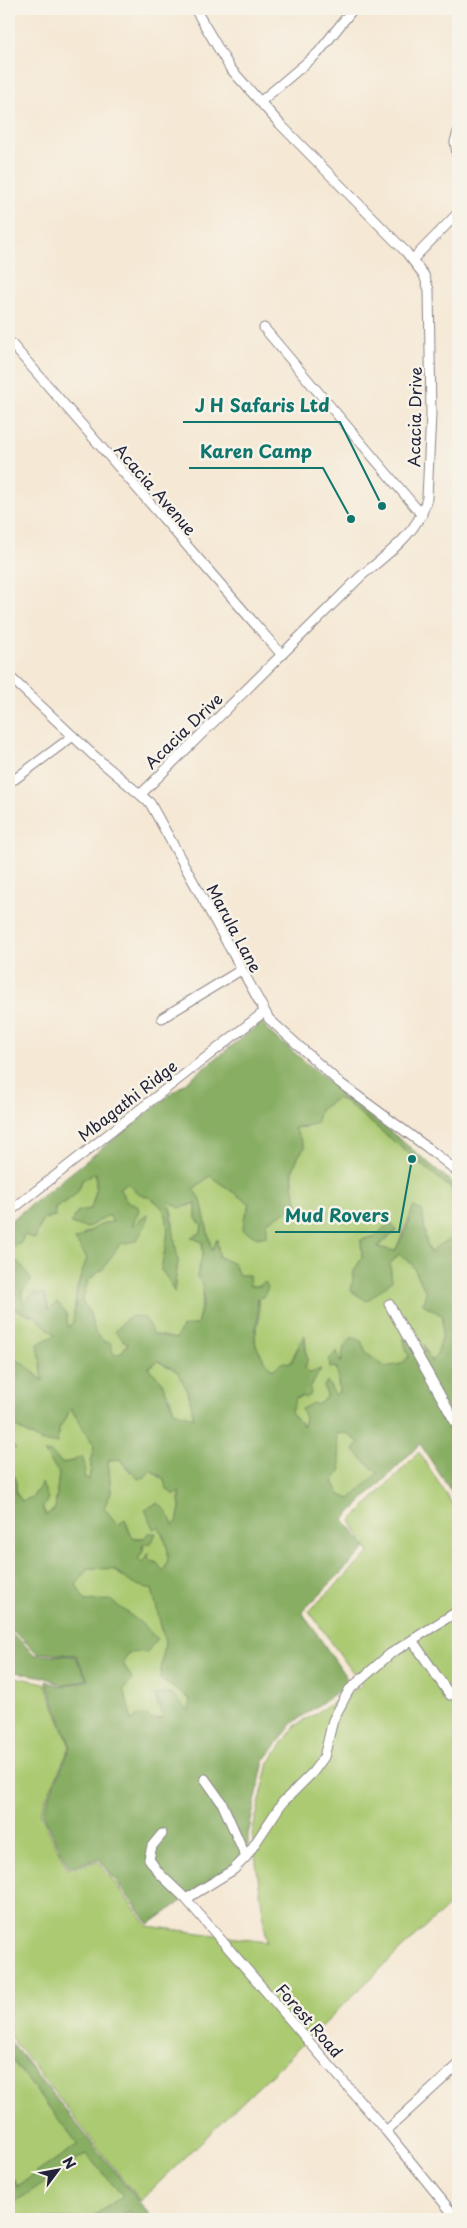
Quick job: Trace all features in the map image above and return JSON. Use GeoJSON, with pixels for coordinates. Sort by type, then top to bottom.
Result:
{"type":"FeatureCollection","features":[{"type":"Feature","properties":{"kind":"street","name":"Acacia Drive"},"geometry":{"type":"LineString","coordinates":[[140,794],[360,577],[415,526],[422,515],[427,498],[431,414],[429,290],[424,275],[413,259],[260,102],[230,68],[195,9]]}},
{"type":"Feature","properties":{"kind":"street"},"geometry":{"type":"LineString","coordinates":[[260,102],[318,53],[353,9]]}},
{"type":"Feature","properties":{"kind":"street"},"geometry":{"type":"LineString","coordinates":[[458,132],[455,142],[458,159]]}},
{"type":"Feature","properties":{"kind":"street"},"geometry":{"type":"LineString","coordinates":[[413,259],[458,213]]}},
{"type":"Feature","properties":{"kind":"street"},"geometry":{"type":"LineString","coordinates":[[264,328],[422,515]]}},
{"type":"Feature","properties":{"kind":"street","name":"Acacia Avenue"},"geometry":{"type":"LineString","coordinates":[[9,341],[282,655]]}},
{"type":"Feature","properties":{"kind":"street","name":"Marula Lane"},"geometry":{"type":"LineString","coordinates":[[9,676],[73,736],[140,794],[156,812],[269,1019],[340,1083],[458,1172]]}},
{"type":"Feature","properties":{"kind":"street"},"geometry":{"type":"LineString","coordinates":[[9,781],[16,779],[73,736]]}},
{"type":"Feature","properties":{"kind":"street"},"geometry":{"type":"LineString","coordinates":[[162,1018],[241,970]]}},
{"type":"Feature","properties":{"kind":"street","name":"Mbagathi Ridge"},"geometry":{"type":"LineString","coordinates":[[9,1212],[264,1012]]}},
{"type":"Feature","properties":{"kind":"street"},"geometry":{"type":"LineString","coordinates":[[389,1304],[458,1427]]}},
{"type":"Feature","properties":{"kind":"street"},"geometry":{"type":"LineString","coordinates":[[186,1899],[234,1870],[246,1857],[282,1803],[313,1772],[324,1757],[333,1720],[349,1690],[374,1667],[458,1611]]}},
{"type":"Feature","properties":{"kind":"street"},"geometry":{"type":"LineString","coordinates":[[412,1640],[450,1695]]}},
{"type":"Feature","properties":{"kind":"street"},"geometry":{"type":"LineString","coordinates":[[205,1779],[222,1803],[246,1857]]}},
{"type":"Feature","properties":{"kind":"street","name":"Forest Road"},"geometry":{"type":"LineString","coordinates":[[162,1834],[152,1846],[148,1859],[159,1873],[186,1899],[386,2131],[457,2219]]}},
{"type":"Feature","properties":{"kind":"street"},"geometry":{"type":"LineString","coordinates":[[386,2131],[458,2065]]}},
{"type":"Feature","properties":{"kind":"green space"},"geometry":{"type":"Polygon","coordinates":[[[262,1022],[269,1032],[458,1187],[458,1194],[346,1102],[337,1098],[320,1110],[316,1124],[294,1128],[305,1147],[293,1168],[293,1182],[298,1205],[267,1222],[267,1236],[257,1238],[243,1230],[244,1219],[250,1204],[210,1176],[193,1189],[201,1201],[212,1251],[217,1239],[219,1257],[234,1264],[239,1275],[249,1275],[250,1286],[259,1286],[265,1282],[268,1287],[264,1297],[257,1299],[258,1315],[255,1339],[264,1360],[272,1370],[283,1362],[291,1363],[304,1335],[307,1360],[305,1369],[310,1373],[321,1369],[310,1388],[311,1394],[305,1398],[302,1396],[296,1398],[291,1412],[303,1426],[305,1418],[301,1409],[313,1403],[317,1405],[327,1396],[324,1386],[327,1381],[335,1395],[339,1392],[337,1368],[330,1367],[329,1359],[337,1351],[341,1363],[344,1347],[352,1337],[361,1341],[366,1353],[385,1367],[402,1364],[409,1357],[403,1338],[425,1353],[424,1344],[431,1362],[440,1346],[443,1316],[423,1304],[426,1292],[412,1264],[399,1254],[390,1264],[392,1281],[367,1301],[351,1291],[354,1271],[362,1258],[361,1240],[376,1236],[390,1221],[396,1231],[377,1247],[395,1251],[406,1230],[413,1207],[422,1210],[426,1240],[430,1253],[440,1244],[457,1237],[458,1234],[458,1502],[420,1444],[344,1519],[366,1548],[302,1612],[350,1683],[293,1723],[264,1761],[248,1835],[248,1848],[231,1867],[149,1924],[99,1859],[68,1867],[42,1812],[71,1747],[46,1681],[62,1687],[88,1680],[76,1655],[37,1653],[9,1627],[9,1460],[16,1483],[16,1493],[22,1501],[33,1497],[42,1483],[48,1499],[42,1508],[46,1515],[55,1509],[59,1473],[44,1452],[51,1453],[62,1463],[73,1461],[82,1456],[85,1466],[84,1477],[89,1480],[94,1445],[71,1409],[59,1429],[57,1443],[42,1442],[9,1423],[9,1355],[25,1365],[43,1381],[38,1344],[55,1335],[34,1316],[9,1308],[9,1263],[14,1259],[24,1268],[32,1281],[22,1291],[23,1303],[34,1293],[45,1294],[49,1310],[57,1302],[66,1313],[68,1327],[73,1323],[77,1288],[87,1258],[75,1240],[104,1223],[113,1222],[109,1215],[86,1228],[71,1223],[78,1211],[91,1209],[96,1191],[96,1173],[82,1180],[78,1190],[72,1197],[55,1207],[55,1216],[42,1220],[35,1239],[24,1235],[21,1243],[9,1249],[9,1222],[262,1022]],[[128,1183],[119,1188],[127,1201],[137,1205],[139,1210],[132,1226],[148,1214],[146,1225],[136,1241],[120,1244],[103,1269],[88,1280],[82,1301],[90,1314],[95,1333],[105,1342],[110,1342],[114,1355],[121,1353],[128,1344],[115,1332],[127,1318],[135,1316],[145,1318],[153,1334],[176,1339],[182,1327],[197,1324],[204,1294],[201,1282],[197,1276],[203,1253],[202,1242],[191,1237],[201,1233],[202,1225],[196,1218],[196,1203],[179,1208],[169,1201],[178,1261],[174,1292],[161,1270],[168,1225],[162,1208],[152,1199],[135,1191],[128,1183]],[[158,1361],[148,1368],[161,1380],[174,1411],[194,1418],[189,1394],[178,1372],[158,1361]],[[346,1433],[336,1434],[341,1471],[333,1482],[340,1495],[350,1499],[378,1473],[354,1451],[359,1442],[346,1433]],[[120,1459],[108,1460],[111,1492],[104,1508],[118,1525],[125,1519],[134,1538],[144,1538],[148,1533],[156,1533],[152,1542],[142,1546],[143,1551],[138,1559],[142,1562],[149,1553],[148,1559],[157,1563],[163,1571],[168,1560],[166,1543],[159,1527],[153,1529],[145,1509],[158,1503],[167,1511],[173,1525],[177,1522],[180,1508],[180,1492],[175,1495],[167,1490],[163,1478],[151,1470],[145,1477],[138,1479],[120,1459]],[[88,1568],[76,1585],[85,1601],[110,1600],[141,1623],[157,1639],[147,1652],[128,1653],[123,1663],[132,1679],[124,1689],[132,1721],[136,1716],[148,1715],[153,1721],[163,1718],[155,1695],[171,1693],[189,1712],[190,1699],[160,1679],[165,1642],[152,1589],[133,1584],[113,1569],[88,1568]]]}},
{"type":"Feature","properties":{"kind":"green space"},"geometry":{"type":"Polygon","coordinates":[[[337,1098],[346,1102],[458,1194],[458,1234],[457,1237],[440,1244],[430,1254],[422,1211],[414,1207],[395,1251],[377,1247],[396,1231],[361,1240],[362,1258],[354,1271],[390,1264],[399,1254],[412,1264],[426,1292],[423,1304],[443,1316],[440,1346],[431,1362],[425,1347],[425,1353],[403,1339],[409,1356],[402,1364],[385,1367],[366,1353],[361,1341],[340,1365],[330,1367],[337,1368],[339,1392],[335,1396],[327,1382],[324,1386],[327,1396],[305,1418],[303,1427],[291,1412],[295,1398],[307,1390],[320,1369],[310,1373],[305,1369],[307,1360],[305,1336],[295,1352],[291,1363],[272,1371],[256,1344],[255,1337],[259,1316],[259,1286],[250,1286],[238,1275],[234,1264],[219,1257],[217,1240],[212,1252],[201,1201],[193,1189],[210,1176],[250,1204],[244,1219],[267,1222],[298,1205],[293,1174],[296,1161],[305,1147],[294,1128],[306,1127],[320,1110],[337,1098]]]}},
{"type":"Feature","properties":{"kind":"green space"},"geometry":{"type":"Polygon","coordinates":[[[96,1173],[96,1191],[91,1209],[78,1211],[86,1228],[109,1215],[114,1222],[104,1223],[84,1234],[82,1249],[87,1258],[77,1288],[73,1323],[67,1328],[50,1310],[23,1303],[24,1268],[14,1259],[9,1263],[9,1249],[21,1243],[24,1235],[35,1238],[42,1220],[55,1216],[55,1207],[76,1194],[82,1180],[96,1173]]]}},
{"type":"Feature","properties":{"kind":"green space"},"geometry":{"type":"Polygon","coordinates":[[[127,1182],[138,1193],[156,1202],[166,1216],[168,1225],[161,1270],[174,1291],[178,1261],[173,1233],[173,1217],[168,1200],[187,1207],[196,1203],[196,1218],[202,1225],[201,1233],[192,1237],[202,1241],[203,1253],[197,1276],[204,1286],[197,1324],[177,1339],[153,1334],[122,1340],[128,1343],[121,1353],[114,1356],[95,1333],[90,1314],[82,1301],[88,1280],[103,1269],[131,1227],[139,1210],[127,1201],[118,1188],[127,1182]]]}},
{"type":"Feature","properties":{"kind":"green space"},"geometry":{"type":"Polygon","coordinates":[[[9,1308],[34,1316],[56,1335],[44,1381],[25,1365],[9,1355],[9,1308]]]}},
{"type":"Feature","properties":{"kind":"green space"},"geometry":{"type":"Polygon","coordinates":[[[158,1361],[179,1373],[189,1395],[194,1419],[174,1411],[169,1395],[148,1368],[158,1361]]]}},
{"type":"Feature","properties":{"kind":"green space"},"geometry":{"type":"Polygon","coordinates":[[[71,1409],[94,1445],[91,1458],[90,1480],[84,1478],[85,1466],[73,1461],[62,1463],[51,1453],[45,1452],[59,1473],[55,1509],[46,1515],[36,1491],[33,1497],[22,1501],[16,1493],[16,1483],[9,1465],[9,1447],[16,1449],[9,1442],[9,1423],[42,1442],[59,1429],[71,1409]]]}},
{"type":"Feature","properties":{"kind":"green space"},"geometry":{"type":"Polygon","coordinates":[[[346,1433],[359,1442],[354,1451],[378,1473],[350,1499],[340,1495],[333,1481],[341,1471],[336,1434],[346,1433]]]}},
{"type":"Feature","properties":{"kind":"green space"},"geometry":{"type":"Polygon","coordinates":[[[419,1452],[458,1513],[458,1897],[394,1956],[140,2201],[9,2035],[9,1676],[45,1683],[70,1747],[40,1812],[67,1869],[98,1861],[148,1926],[267,1942],[252,1834],[269,1763],[295,1726],[362,1685],[309,1611],[369,1553],[351,1521],[419,1452]]]}},
{"type":"Feature","properties":{"kind":"green space"},"geometry":{"type":"Polygon","coordinates":[[[120,1459],[130,1472],[150,1470],[180,1492],[180,1508],[177,1523],[172,1525],[167,1511],[159,1527],[168,1555],[168,1561],[163,1571],[148,1559],[148,1554],[142,1562],[138,1559],[143,1551],[144,1538],[134,1538],[125,1519],[118,1526],[104,1508],[111,1492],[108,1460],[120,1459]]]}},
{"type":"Feature","properties":{"kind":"green space"},"geometry":{"type":"Polygon","coordinates":[[[88,1568],[113,1569],[133,1584],[152,1588],[165,1642],[160,1679],[190,1699],[189,1712],[155,1696],[163,1718],[132,1722],[124,1689],[132,1679],[123,1663],[128,1653],[157,1639],[125,1611],[85,1601],[76,1585],[88,1568]]]}},
{"type":"Feature","properties":{"kind":"green space"},"geometry":{"type":"Polygon","coordinates":[[[9,1630],[35,1655],[75,1656],[87,1679],[63,1686],[44,1677],[9,1671],[9,1630]]]}},
{"type":"Feature","properties":{"kind":"green space"},"geometry":{"type":"Polygon","coordinates":[[[9,2040],[153,2219],[136,2219],[130,2211],[113,2219],[89,2219],[123,2196],[86,2154],[9,2206],[9,2174],[18,2186],[78,2144],[9,2056],[9,2040]]]}},
{"type":"Feature","properties":{"kind":"green space"},"geometry":{"type":"Polygon","coordinates":[[[9,2056],[78,2144],[18,2186],[9,2174],[9,2056]]]}},
{"type":"Feature","properties":{"kind":"green space"},"geometry":{"type":"Polygon","coordinates":[[[86,2154],[123,2196],[89,2219],[9,2219],[9,2206],[86,2154]]]}},
{"type":"Feature","properties":{"kind":"green space"},"geometry":{"type":"Polygon","coordinates":[[[130,2211],[136,2219],[113,2219],[130,2211]]]}},
{"type":"Feature","properties":{"kind":"place","name":"J H Safaris Ltd"},"geometry":{"type":"Point","coordinates":[382,506]}},
{"type":"Feature","properties":{"kind":"place","name":"Karen Camp"},"geometry":{"type":"Point","coordinates":[351,519]}},
{"type":"Feature","properties":{"kind":"place","name":"Mud Rovers"},"geometry":{"type":"Point","coordinates":[412,1159]}}]}
